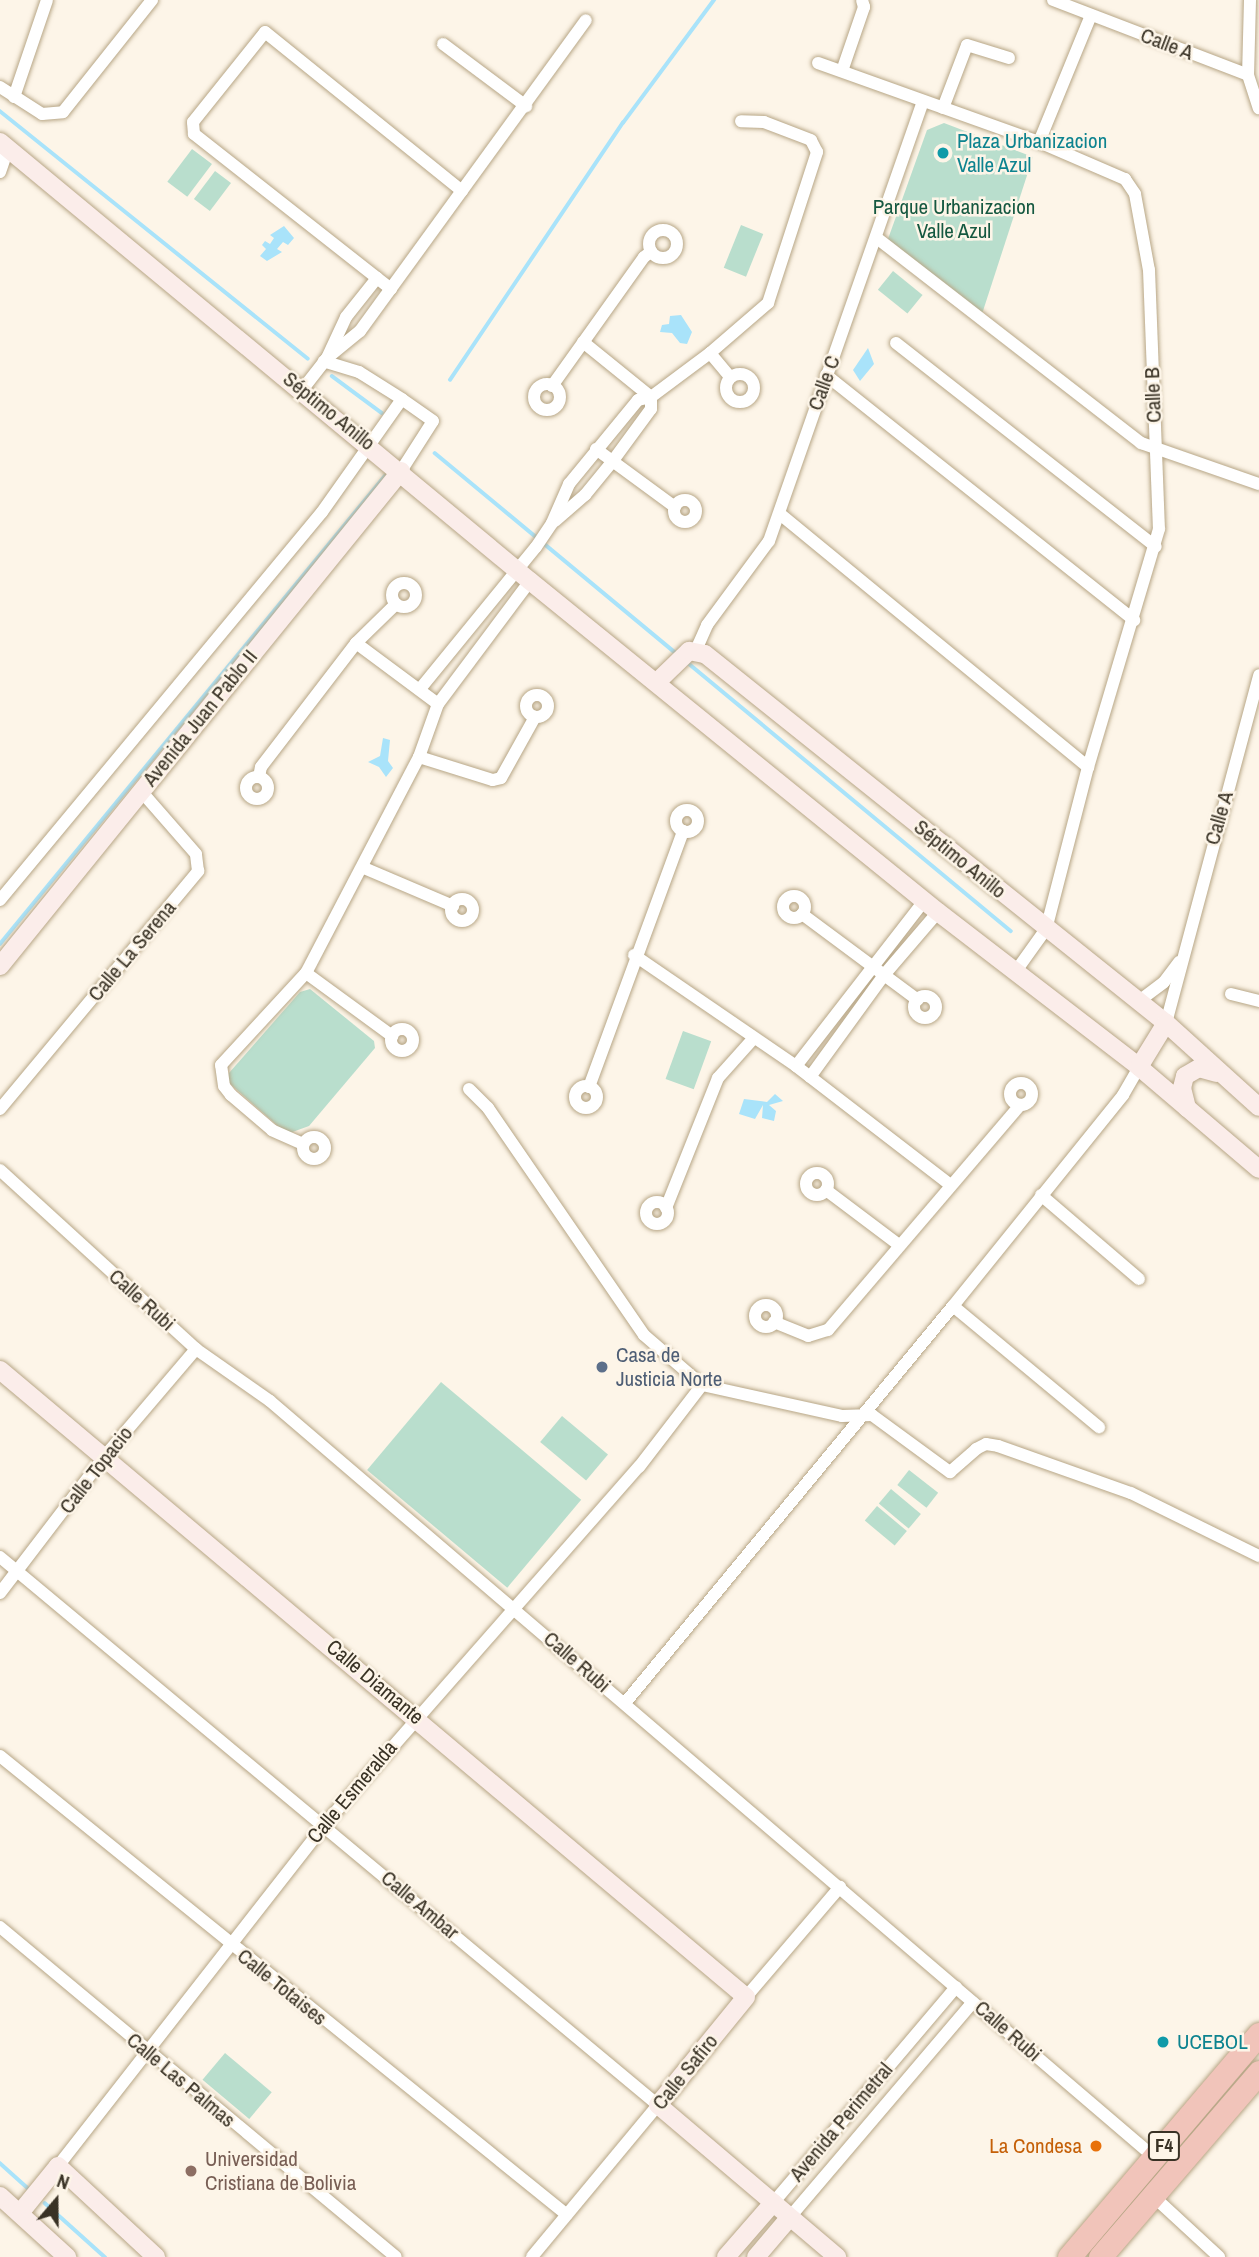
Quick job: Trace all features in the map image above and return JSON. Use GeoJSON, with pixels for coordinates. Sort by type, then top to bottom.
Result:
{"type":"FeatureCollection","features":[{"type":"Feature","properties":{"kind":"highway","name":"F4"},"geometry":{"type":"LineString","coordinates":[[1069,2257],[1259,2034]]}},
{"type":"Feature","properties":{"kind":"highway","name":"F4"},"geometry":{"type":"LineString","coordinates":[[1100,2257],[1259,2072]]}},
{"type":"Feature","properties":{"kind":"main road","name":"Séptimo Anillo"},"geometry":{"type":"LineString","coordinates":[[4,145],[371,446],[530,581],[931,907],[1139,1067],[1259,1169]]}},
{"type":"Feature","properties":{"kind":"main road","name":"Avenida Juan Pablo II"},"geometry":{"type":"LineString","coordinates":[[0,966],[401,471]]}},
{"type":"Feature","properties":{"kind":"main road","name":"Séptimo Anillo"},"geometry":{"type":"LineString","coordinates":[[687,654],[1139,1001],[1259,1107]]}},
{"type":"Feature","properties":{"kind":"main road"},"geometry":{"type":"LineString","coordinates":[[657,682],[687,654]]}},
{"type":"Feature","properties":{"kind":"main road"},"geometry":{"type":"LineString","coordinates":[[1139,1067],[1166,1023]]}},
{"type":"Feature","properties":{"kind":"main road"},"geometry":{"type":"LineString","coordinates":[[1187,1108],[1182,1088],[1185,1076],[1199,1068],[1219,1074]]}},
{"type":"Feature","properties":{"kind":"main road","name":"Calle Diamante"},"geometry":{"type":"LineString","coordinates":[[0,1370],[416,1716],[746,1997]]}},
{"type":"Feature","properties":{"kind":"main road","name":"Calle Safiro"},"geometry":{"type":"LineString","coordinates":[[658,2105],[746,1997]]}},
{"type":"Feature","properties":{"kind":"main road","name":"Calle Ambar"},"geometry":{"type":"LineString","coordinates":[[658,2105],[837,2257]]}},
{"type":"Feature","properties":{"kind":"main road"},"geometry":{"type":"LineString","coordinates":[[58,2166],[156,2257]]}},
{"type":"Feature","properties":{"kind":"main road","name":"Calle Esmeralda"},"geometry":{"type":"LineString","coordinates":[[20,2214],[58,2166]]}},
{"type":"Feature","properties":{"kind":"main road"},"geometry":{"type":"LineString","coordinates":[[0,2196],[65,2257]]}},
{"type":"Feature","properties":{"kind":"main road","name":"Avenida Perimetral"},"geometry":{"type":"LineString","coordinates":[[726,2257],[773,2203]]}},
{"type":"Feature","properties":{"kind":"main road","name":"Avenida Perimetral"},"geometry":{"type":"LineString","coordinates":[[756,2257],[790,2217]]}},
{"type":"Feature","properties":{"kind":"street"},"geometry":{"type":"LineString","coordinates":[[14,97],[47,0]]}},
{"type":"Feature","properties":{"kind":"street"},"geometry":{"type":"LineString","coordinates":[[0,86],[42,114],[63,112],[152,0]]}},
{"type":"Feature","properties":{"kind":"street"},"geometry":{"type":"LineString","coordinates":[[842,71],[864,7],[862,0]]}},
{"type":"Feature","properties":{"kind":"street","name":"Calle A"},"geometry":{"type":"LineString","coordinates":[[1053,0],[1248,75]]}},
{"type":"Feature","properties":{"kind":"street"},"geometry":{"type":"LineString","coordinates":[[1250,0],[1248,75],[1259,108]]}},
{"type":"Feature","properties":{"kind":"street"},"geometry":{"type":"LineString","coordinates":[[1040,142],[1091,15]]}},
{"type":"Feature","properties":{"kind":"street"},"geometry":{"type":"LineString","coordinates":[[326,360],[353,340],[526,106],[586,20]]}},
{"type":"Feature","properties":{"kind":"street"},"geometry":{"type":"LineString","coordinates":[[391,289],[192,131],[193,122],[260,33],[270,33],[462,191]]}},
{"type":"Feature","properties":{"kind":"street"},"geometry":{"type":"LineString","coordinates":[[443,44],[526,106]]}},
{"type":"Feature","properties":{"kind":"street"},"geometry":{"type":"LineString","coordinates":[[943,108],[967,45],[1009,58]]}},
{"type":"Feature","properties":{"kind":"street","name":"Calle B"},"geometry":{"type":"LineString","coordinates":[[818,63],[1040,142],[1125,179],[1135,194],[1149,270],[1156,547],[1088,767],[1046,929]]}},
{"type":"Feature","properties":{"kind":"street","name":"Calle C"},"geometry":{"type":"LineString","coordinates":[[687,654],[762,555],[780,514],[826,375],[878,239],[923,101]]}},
{"type":"Feature","properties":{"kind":"street"},"geometry":{"type":"LineString","coordinates":[[420,690],[516,568],[536,547],[550,526],[569,484],[638,400],[650,397],[710,353],[768,303],[817,152],[811,140],[764,122],[741,121]]}},
{"type":"Feature","properties":{"kind":"street"},"geometry":{"type":"LineString","coordinates":[[0,172],[4,145]]}},
{"type":"Feature","properties":{"kind":"street"},"geometry":{"type":"LineString","coordinates":[[878,239],[1129,435],[1154,449],[1259,484]]}},
{"type":"Feature","properties":{"kind":"street"},"geometry":{"type":"LineString","coordinates":[[552,386],[644,257],[652,252]]}},
{"type":"Feature","properties":{"kind":"street"},"geometry":{"type":"LineString","coordinates":[[302,390],[326,360],[346,317],[377,278]]}},
{"type":"Feature","properties":{"kind":"street"},"geometry":{"type":"LineString","coordinates":[[583,342],[650,397]]}},
{"type":"Feature","properties":{"kind":"street"},"geometry":{"type":"LineString","coordinates":[[896,343],[1156,547]]}},
{"type":"Feature","properties":{"kind":"street"},"geometry":{"type":"LineString","coordinates":[[710,353],[730,377]]}},
{"type":"Feature","properties":{"kind":"street"},"geometry":{"type":"LineString","coordinates":[[326,360],[359,372],[433,421],[401,471]]}},
{"type":"Feature","properties":{"kind":"street"},"geometry":{"type":"LineString","coordinates":[[826,375],[1135,620]]}},
{"type":"Feature","properties":{"kind":"street"},"geometry":{"type":"LineString","coordinates":[[550,526],[586,495],[650,409],[650,397]]}},
{"type":"Feature","properties":{"kind":"street"},"geometry":{"type":"LineString","coordinates":[[0,900],[313,523],[371,446],[402,399]]}},
{"type":"Feature","properties":{"kind":"street"},"geometry":{"type":"LineString","coordinates":[[596,449],[675,507]]}},
{"type":"Feature","properties":{"kind":"street"},"geometry":{"type":"LineString","coordinates":[[780,514],[1088,767]]}},
{"type":"Feature","properties":{"kind":"street"},"geometry":{"type":"LineString","coordinates":[[303,1144],[272,1130],[231,1095],[224,1086],[221,1065],[306,973],[364,868],[419,757],[438,704],[453,678],[530,581]]}},
{"type":"Feature","properties":{"kind":"street"},"geometry":{"type":"LineString","coordinates":[[259,777],[261,767],[356,643],[396,604]]}},
{"type":"Feature","properties":{"kind":"street"},"geometry":{"type":"LineString","coordinates":[[356,643],[438,704]]}},
{"type":"Feature","properties":{"kind":"street","name":"Calle A"},"geometry":{"type":"LineString","coordinates":[[1166,1023],[1179,962],[1259,675]]}},
{"type":"Feature","properties":{"kind":"street"},"geometry":{"type":"LineString","coordinates":[[419,757],[493,780],[501,778],[535,717]]}},
{"type":"Feature","properties":{"kind":"street","name":"Calle La Serena"},"geometry":{"type":"LineString","coordinates":[[0,1109],[198,871],[196,854],[141,791]]}},
{"type":"Feature","properties":{"kind":"street"},"geometry":{"type":"LineString","coordinates":[[589,1087],[635,955],[683,831]]}},
{"type":"Feature","properties":{"kind":"street"},"geometry":{"type":"LineString","coordinates":[[364,868],[453,906]]}},
{"type":"Feature","properties":{"kind":"street"},"geometry":{"type":"LineString","coordinates":[[796,1066],[872,965],[931,907]]}},
{"type":"Feature","properties":{"kind":"street"},"geometry":{"type":"LineString","coordinates":[[810,1077],[931,907]]}},
{"type":"Feature","properties":{"kind":"street"},"geometry":{"type":"LineString","coordinates":[[802,914],[918,1000]]}},
{"type":"Feature","properties":{"kind":"street"},"geometry":{"type":"LineString","coordinates":[[1016,971],[1046,929]]}},
{"type":"Feature","properties":{"kind":"street"},"geometry":{"type":"LineString","coordinates":[[635,955],[753,1039],[796,1066],[949,1184]]}},
{"type":"Feature","properties":{"kind":"street"},"geometry":{"type":"LineString","coordinates":[[1139,1001],[1157,989],[1179,962]]}},
{"type":"Feature","properties":{"kind":"street"},"geometry":{"type":"LineString","coordinates":[[306,973],[392,1037]]}},
{"type":"Feature","properties":{"kind":"street"},"geometry":{"type":"LineString","coordinates":[[1231,994],[1259,1001]]}},
{"type":"Feature","properties":{"kind":"street"},"geometry":{"type":"LineString","coordinates":[[666,1208],[718,1078],[753,1039]]}},
{"type":"Feature","properties":{"kind":"street"},"geometry":{"type":"LineString","coordinates":[[625,1703],[953,1306],[1123,1095],[1139,1067]]}},
{"type":"Feature","properties":{"kind":"street"},"geometry":{"type":"LineString","coordinates":[[469,1089],[488,1108],[643,1335],[702,1385],[860,1419],[872,1415],[950,1472],[976,1449],[998,1446],[1131,1493],[1259,1556]]}},
{"type":"Feature","properties":{"kind":"street"},"geometry":{"type":"LineString","coordinates":[[774,1322],[808,1336],[828,1331],[949,1184],[1020,1105]]}},
{"type":"Feature","properties":{"kind":"street","name":"Calle Rubi"},"geometry":{"type":"LineString","coordinates":[[0,1170],[196,1349],[270,1401],[1154,2157]]}},
{"type":"Feature","properties":{"kind":"street"},"geometry":{"type":"LineString","coordinates":[[826,1190],[899,1245]]}},
{"type":"Feature","properties":{"kind":"street"},"geometry":{"type":"LineString","coordinates":[[1041,1195],[1139,1279]]}},
{"type":"Feature","properties":{"kind":"street"},"geometry":{"type":"LineString","coordinates":[[953,1306],[1099,1427]]}},
{"type":"Feature","properties":{"kind":"street","name":"Calle Topacio"},"geometry":{"type":"LineString","coordinates":[[0,1593],[104,1457],[196,1349]]}},
{"type":"Feature","properties":{"kind":"street","name":"Calle Esmeralda"},"geometry":{"type":"LineString","coordinates":[[58,2166],[145,2050],[324,1825],[416,1716],[515,1609],[639,1467],[702,1385]]}},
{"type":"Feature","properties":{"kind":"street","name":"Calle Ambar"},"geometry":{"type":"LineString","coordinates":[[0,1557],[658,2105]]}},
{"type":"Feature","properties":{"kind":"street","name":"Calle Totaises"},"geometry":{"type":"LineString","coordinates":[[0,1756],[229,1945],[566,2216]]}},
{"type":"Feature","properties":{"kind":"street","name":"Calle Safiro"},"geometry":{"type":"LineString","coordinates":[[746,1997],[840,1887]]}},
{"type":"Feature","properties":{"kind":"street","name":"Calle Las Palmas"},"geometry":{"type":"LineString","coordinates":[[0,1927],[396,2257]]}},
{"type":"Feature","properties":{"kind":"street","name":"Avenida Perimetral"},"geometry":{"type":"LineString","coordinates":[[773,2203],[956,1987]]}},
{"type":"Feature","properties":{"kind":"street","name":"Avenida Perimetral"},"geometry":{"type":"LineString","coordinates":[[790,2217],[973,2002]]}},
{"type":"Feature","properties":{"kind":"street","name":"Calle Safiro"},"geometry":{"type":"LineString","coordinates":[[532,2257],[658,2105]]}},
{"type":"Feature","properties":{"kind":"street"},"geometry":{"type":"LineString","coordinates":[[1153,2196],[1219,2257]]}},
{"type":"Feature","properties":{"kind":"green space","name":"Parque Urbanizacion Valle Azul"},"geometry":{"type":"Polygon","coordinates":[[[944,123],[1033,157],[982,314],[888,239],[927,130],[944,123]]]}},
{"type":"Feature","properties":{"kind":"green space"},"geometry":{"type":"Polygon","coordinates":[[[192,149],[212,164],[187,197],[167,182],[192,149]]]}},
{"type":"Feature","properties":{"kind":"green space"},"geometry":{"type":"Polygon","coordinates":[[[215,171],[231,183],[210,211],[194,199],[215,171]]]}},
{"type":"Feature","properties":{"kind":"green space"},"geometry":{"type":"Polygon","coordinates":[[[741,225],[763,234],[746,277],[724,268],[741,225]]]}},
{"type":"Feature","properties":{"kind":"green space"},"geometry":{"type":"Polygon","coordinates":[[[893,271],[923,295],[907,314],[878,290],[893,271]]]}},
{"type":"Feature","properties":{"kind":"green space"},"geometry":{"type":"Polygon","coordinates":[[[310,989],[374,1041],[375,1048],[309,1126],[287,1134],[228,1082],[229,1073],[300,992],[310,989]]]}},
{"type":"Feature","properties":{"kind":"green space"},"geometry":{"type":"Polygon","coordinates":[[[683,1031],[711,1041],[694,1089],[666,1079],[683,1031]]]}},
{"type":"Feature","properties":{"kind":"green space"},"geometry":{"type":"Polygon","coordinates":[[[441,1382],[581,1500],[507,1588],[367,1470],[441,1382]]]}},
{"type":"Feature","properties":{"kind":"green space"},"geometry":{"type":"Polygon","coordinates":[[[562,1416],[608,1455],[586,1481],[540,1442],[562,1416]]]}},
{"type":"Feature","properties":{"kind":"green space"},"geometry":{"type":"Polygon","coordinates":[[[909,1470],[938,1493],[926,1508],[897,1485],[909,1470]]]}},
{"type":"Feature","properties":{"kind":"green space"},"geometry":{"type":"Polygon","coordinates":[[[891,1489],[921,1514],[909,1529],[879,1504],[891,1489]]]}},
{"type":"Feature","properties":{"kind":"green space"},"geometry":{"type":"Polygon","coordinates":[[[877,1506],[907,1531],[895,1546],[865,1521],[877,1506]]]}},
{"type":"Feature","properties":{"kind":"green space"},"geometry":{"type":"Polygon","coordinates":[[[225,2053],[272,2092],[249,2119],[203,2080],[225,2053]]]}},
{"type":"Feature","properties":{"kind":"water"},"geometry":{"type":"Polygon","coordinates":[[[284,226],[294,238],[288,245],[283,242],[277,249],[282,252],[267,261],[260,256],[266,249],[262,245],[265,241],[270,244],[274,238],[270,235],[284,226]]]}},
{"type":"Feature","properties":{"kind":"water"},"geometry":{"type":"Polygon","coordinates":[[[681,315],[692,332],[687,344],[680,343],[672,333],[660,332],[662,325],[669,324],[670,316],[681,315]]]}},
{"type":"Feature","properties":{"kind":"water"},"geometry":{"type":"Polygon","coordinates":[[[868,348],[874,364],[860,381],[853,370],[868,348]]]}},
{"type":"Feature","properties":{"kind":"water"},"geometry":{"type":"Polygon","coordinates":[[[383,738],[390,740],[388,761],[393,768],[386,777],[379,767],[368,762],[380,756],[383,738]]]}},
{"type":"Feature","properties":{"kind":"water"},"geometry":{"type":"Polygon","coordinates":[[[775,1094],[783,1101],[769,1105],[776,1111],[774,1121],[762,1118],[763,1105],[755,1119],[739,1114],[744,1099],[767,1102],[775,1094]]]}},
{"type":"Feature","properties":{"kind":"waterway"},"geometry":{"type":"LineString","coordinates":[[450,380],[623,123],[714,0]]}},
{"type":"Feature","properties":{"kind":"waterway"},"geometry":{"type":"LineString","coordinates":[[0,111],[308,359]]}},
{"type":"Feature","properties":{"kind":"waterway"},"geometry":{"type":"LineString","coordinates":[[332,376],[382,413]]}},
{"type":"Feature","properties":{"kind":"waterway"},"geometry":{"type":"LineString","coordinates":[[435,453],[678,655]]}},
{"type":"Feature","properties":{"kind":"waterway"},"geometry":{"type":"LineString","coordinates":[[0,944],[385,476]]}},
{"type":"Feature","properties":{"kind":"waterway"},"geometry":{"type":"LineString","coordinates":[[687,662],[1011,931]]}},
{"type":"Feature","properties":{"kind":"waterway"},"geometry":{"type":"LineString","coordinates":[[0,2163],[30,2190]]}},
{"type":"Feature","properties":{"kind":"waterway"},"geometry":{"type":"LineString","coordinates":[[45,2203],[105,2257]]}},
{"type":"Feature","properties":{"kind":"place","name":"Plaza Urbanizacion Valle Azul"},"geometry":{"type":"Point","coordinates":[943,153]}},
{"type":"Feature","properties":{"kind":"place","name":"Casa de Justicia Norte"},"geometry":{"type":"Point","coordinates":[602,1367]}},
{"type":"Feature","properties":{"kind":"place","name":"UCEBOL"},"geometry":{"type":"Point","coordinates":[1163,2042]}},
{"type":"Feature","properties":{"kind":"place","name":"La Condesa"},"geometry":{"type":"Point","coordinates":[1096,2146]}},
{"type":"Feature","properties":{"kind":"place","name":"Universidad Cristiana de Bolivia"},"geometry":{"type":"Point","coordinates":[191,2171]}}]}
